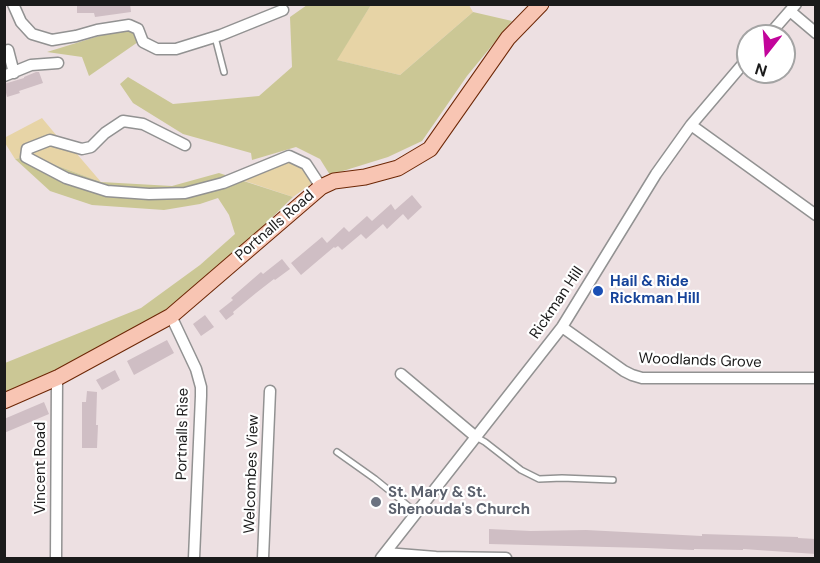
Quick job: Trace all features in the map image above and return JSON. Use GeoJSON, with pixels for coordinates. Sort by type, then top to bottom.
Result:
{"type":"FeatureCollection","features":[{"type":"Feature","properties":{"kind":"street"},"geometry":{"type":"LineString","coordinates":[[13,4],[21,22],[32,34],[52,40],[129,25],[138,29],[143,42],[157,49],[176,48],[215,37],[283,10]]}},
{"type":"Feature","properties":{"kind":"street","name":"Portnalls Road"},"geometry":{"type":"LineString","coordinates":[[4,401],[57,378],[171,316],[321,187],[398,168],[430,149],[508,38],[541,4]]}},
{"type":"Feature","properties":{"kind":"street"},"geometry":{"type":"LineString","coordinates":[[779,24],[793,8],[816,33]]}},
{"type":"Feature","properties":{"kind":"street"},"geometry":{"type":"LineString","coordinates":[[8,50],[9,74],[31,65],[58,63]]}},
{"type":"Feature","properties":{"kind":"street","name":"Rickman Hill"},"geometry":{"type":"LineString","coordinates":[[383,556],[562,327],[656,174],[691,125],[736,72]]}},
{"type":"Feature","properties":{"kind":"street"},"geometry":{"type":"LineString","coordinates":[[185,145],[142,124],[123,121],[105,133],[91,147],[82,149],[50,140],[27,149],[26,157],[66,178],[107,191],[148,194],[185,193],[223,183],[289,156],[306,164],[321,187]]}},
{"type":"Feature","properties":{"kind":"street"},"geometry":{"type":"LineString","coordinates":[[691,125],[816,215]]}},
{"type":"Feature","properties":{"kind":"street","name":"Portnalls Rise"},"geometry":{"type":"LineString","coordinates":[[171,316],[196,369],[201,396],[194,558]]}},
{"type":"Feature","properties":{"kind":"street","name":"Woodlands Grove"},"geometry":{"type":"LineString","coordinates":[[562,327],[624,371],[642,378],[816,378]]}},
{"type":"Feature","properties":{"kind":"street"},"geometry":{"type":"LineString","coordinates":[[401,374],[476,437]]}},
{"type":"Feature","properties":{"kind":"street","name":"Vincent Road"},"geometry":{"type":"LineString","coordinates":[[56,558],[57,378]]}},
{"type":"Feature","properties":{"kind":"street","name":"Welcombes View"},"geometry":{"type":"LineString","coordinates":[[263,558],[270,391]]}},
{"type":"Feature","properties":{"kind":"street"},"geometry":{"type":"LineString","coordinates":[[383,556],[506,558]]}},
{"type":"Feature","properties":{"kind":"lane"},"geometry":{"type":"LineString","coordinates":[[215,37],[224,72]]}},
{"type":"Feature","properties":{"kind":"lane"},"geometry":{"type":"LineString","coordinates":[[476,437],[521,470],[539,479],[613,480]]}},
{"type":"Feature","properties":{"kind":"lane"},"geometry":{"type":"LineString","coordinates":[[337,452],[417,513]]}},
{"type":"Feature","properties":{"kind":"shaded area"},"geometry":{"type":"Polygon","coordinates":[[[307,5],[371,5],[337,60],[400,75],[473,12],[512,21],[467,76],[422,141],[388,157],[330,175],[320,159],[296,147],[252,160],[251,153],[183,134],[133,103],[120,84],[128,77],[173,104],[259,96],[292,67],[290,17],[307,5]]]}},
{"type":"Feature","properties":{"kind":"shaded area"},"geometry":{"type":"Polygon","coordinates":[[[371,5],[469,5],[473,12],[400,75],[336,60],[371,5]]]}},
{"type":"Feature","properties":{"kind":"shaded area"},"geometry":{"type":"Polygon","coordinates":[[[128,27],[135,33],[138,42],[89,76],[82,57],[47,52],[128,27]]]}},
{"type":"Feature","properties":{"kind":"shaded area"},"geometry":{"type":"Polygon","coordinates":[[[42,118],[101,182],[31,156],[15,159],[4,138],[42,118]]]}},
{"type":"Feature","properties":{"kind":"shaded area"},"geometry":{"type":"Polygon","coordinates":[[[31,156],[101,182],[172,186],[219,173],[293,197],[171,316],[5,401],[5,363],[141,308],[200,265],[235,234],[229,215],[218,198],[200,204],[164,210],[92,205],[50,191],[15,159],[31,156]]]}},
{"type":"Feature","properties":{"kind":"shaded area"},"geometry":{"type":"Polygon","coordinates":[[[288,160],[305,167],[311,184],[293,197],[239,179],[288,160]]]}},
{"type":"Feature","properties":{"kind":"building"},"geometry":{"type":"Polygon","coordinates":[[[77,4],[130,4],[131,12],[95,17],[94,13],[77,13],[77,4]]]}},
{"type":"Feature","properties":{"kind":"building"},"geometry":{"type":"Polygon","coordinates":[[[39,72],[43,83],[7,97],[4,84],[39,72]]]}},
{"type":"Feature","properties":{"kind":"building"},"geometry":{"type":"Polygon","coordinates":[[[412,195],[422,207],[408,220],[403,214],[387,229],[383,224],[366,239],[361,234],[342,250],[338,246],[334,247],[301,275],[291,263],[322,237],[327,243],[344,227],[349,232],[367,216],[372,221],[391,204],[395,210],[412,195]]]}},
{"type":"Feature","properties":{"kind":"building"},"geometry":{"type":"Polygon","coordinates":[[[282,259],[290,269],[256,293],[226,320],[219,311],[261,272],[263,274],[282,259]]]}},
{"type":"Feature","properties":{"kind":"building"},"geometry":{"type":"Polygon","coordinates":[[[205,315],[214,327],[201,336],[193,324],[205,315]]]}},
{"type":"Feature","properties":{"kind":"building"},"geometry":{"type":"Polygon","coordinates":[[[167,340],[174,353],[134,375],[127,361],[167,340]]]}},
{"type":"Feature","properties":{"kind":"building"},"geometry":{"type":"Polygon","coordinates":[[[115,370],[120,380],[102,390],[96,380],[115,370]]]}},
{"type":"Feature","properties":{"kind":"building"},"geometry":{"type":"Polygon","coordinates":[[[87,391],[97,392],[97,448],[82,448],[82,402],[86,402],[87,391]]]}},
{"type":"Feature","properties":{"kind":"building"},"geometry":{"type":"Polygon","coordinates":[[[44,402],[49,414],[4,433],[4,419],[44,402]]]}},
{"type":"Feature","properties":{"kind":"building"},"geometry":{"type":"Polygon","coordinates":[[[489,529],[798,537],[816,539],[816,554],[743,549],[694,550],[489,544],[489,529]]]}},
{"type":"Feature","properties":{"kind":"place","name":"Hail & Ride Rickman Hill"},"geometry":{"type":"Point","coordinates":[598,291]}},
{"type":"Feature","properties":{"kind":"place","name":"St. Mary & St. Shenouda's Church"},"geometry":{"type":"Point","coordinates":[376,502]}}]}
